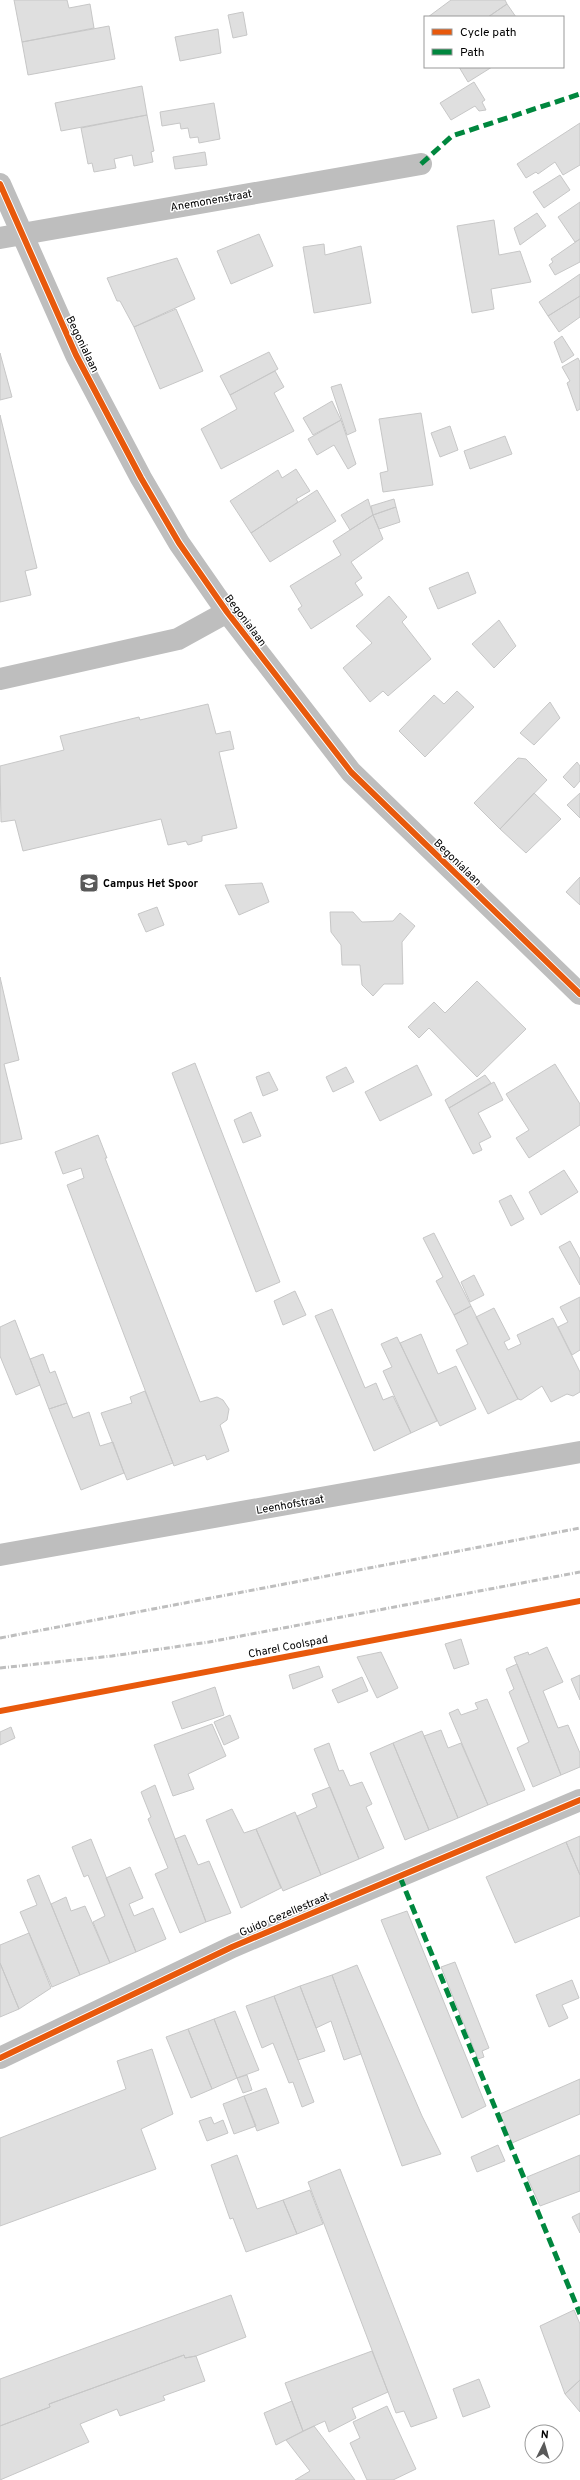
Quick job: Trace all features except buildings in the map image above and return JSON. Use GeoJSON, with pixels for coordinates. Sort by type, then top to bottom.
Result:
{"type":"FeatureCollection","features":[{"type":"Feature","properties":{"kind":"street","name":"Anemonenstraat"},"geometry":{"type":"LineString","coordinates":[[0,238],[21,233],[421,164]]}},
{"type":"Feature","properties":{"kind":"street","name":"Begonialaan"},"geometry":{"type":"LineString","coordinates":[[0,184],[76,355],[140,478],[179,543],[227,612],[351,772],[580,994]]}},
{"type":"Feature","properties":{"kind":"street"},"geometry":{"type":"LineString","coordinates":[[0,679],[178,639],[227,612]]}},
{"type":"Feature","properties":{"kind":"street","name":"Leenhofstraat"},"geometry":{"type":"LineString","coordinates":[[0,1555],[580,1452]]}},
{"type":"Feature","properties":{"kind":"street","name":"Guido Gezellestraat"},"geometry":{"type":"LineString","coordinates":[[0,2058],[232,1947],[580,1800]]}},
{"type":"Feature","properties":{"kind":"railway"},"geometry":{"type":"LineString","coordinates":[[0,1638],[580,1528]]}},
{"type":"Feature","properties":{"kind":"railway"},"geometry":{"type":"LineString","coordinates":[[0,1668],[112,1656],[209,1642],[580,1572]]}},
{"type":"Feature","properties":{"kind":"marked path"},"geometry":{"type":"LineString","coordinates":[[421,164],[452,136],[580,94]]}},
{"type":"Feature","properties":{"kind":"marked path"},"geometry":{"type":"LineString","coordinates":[[400,1877],[580,2314]]}},
{"type":"Feature","properties":{"kind":"cycle path"},"geometry":{"type":"LineString","coordinates":[[0,184],[76,355],[141,478],[179,543],[227,612],[351,772],[580,994]]}},
{"type":"Feature","properties":{"kind":"cycle path","name":"Charel Coolspad"},"geometry":{"type":"LineString","coordinates":[[0,1711],[580,1601]]}},
{"type":"Feature","properties":{"kind":"cycle path"},"geometry":{"type":"LineString","coordinates":[[0,2058],[232,1947],[580,1800]]}},
{"type":"Feature","properties":{"kind":"place","name":"Campus Het Spoor"},"geometry":{"type":"Point","coordinates":[89,883]}}]}
